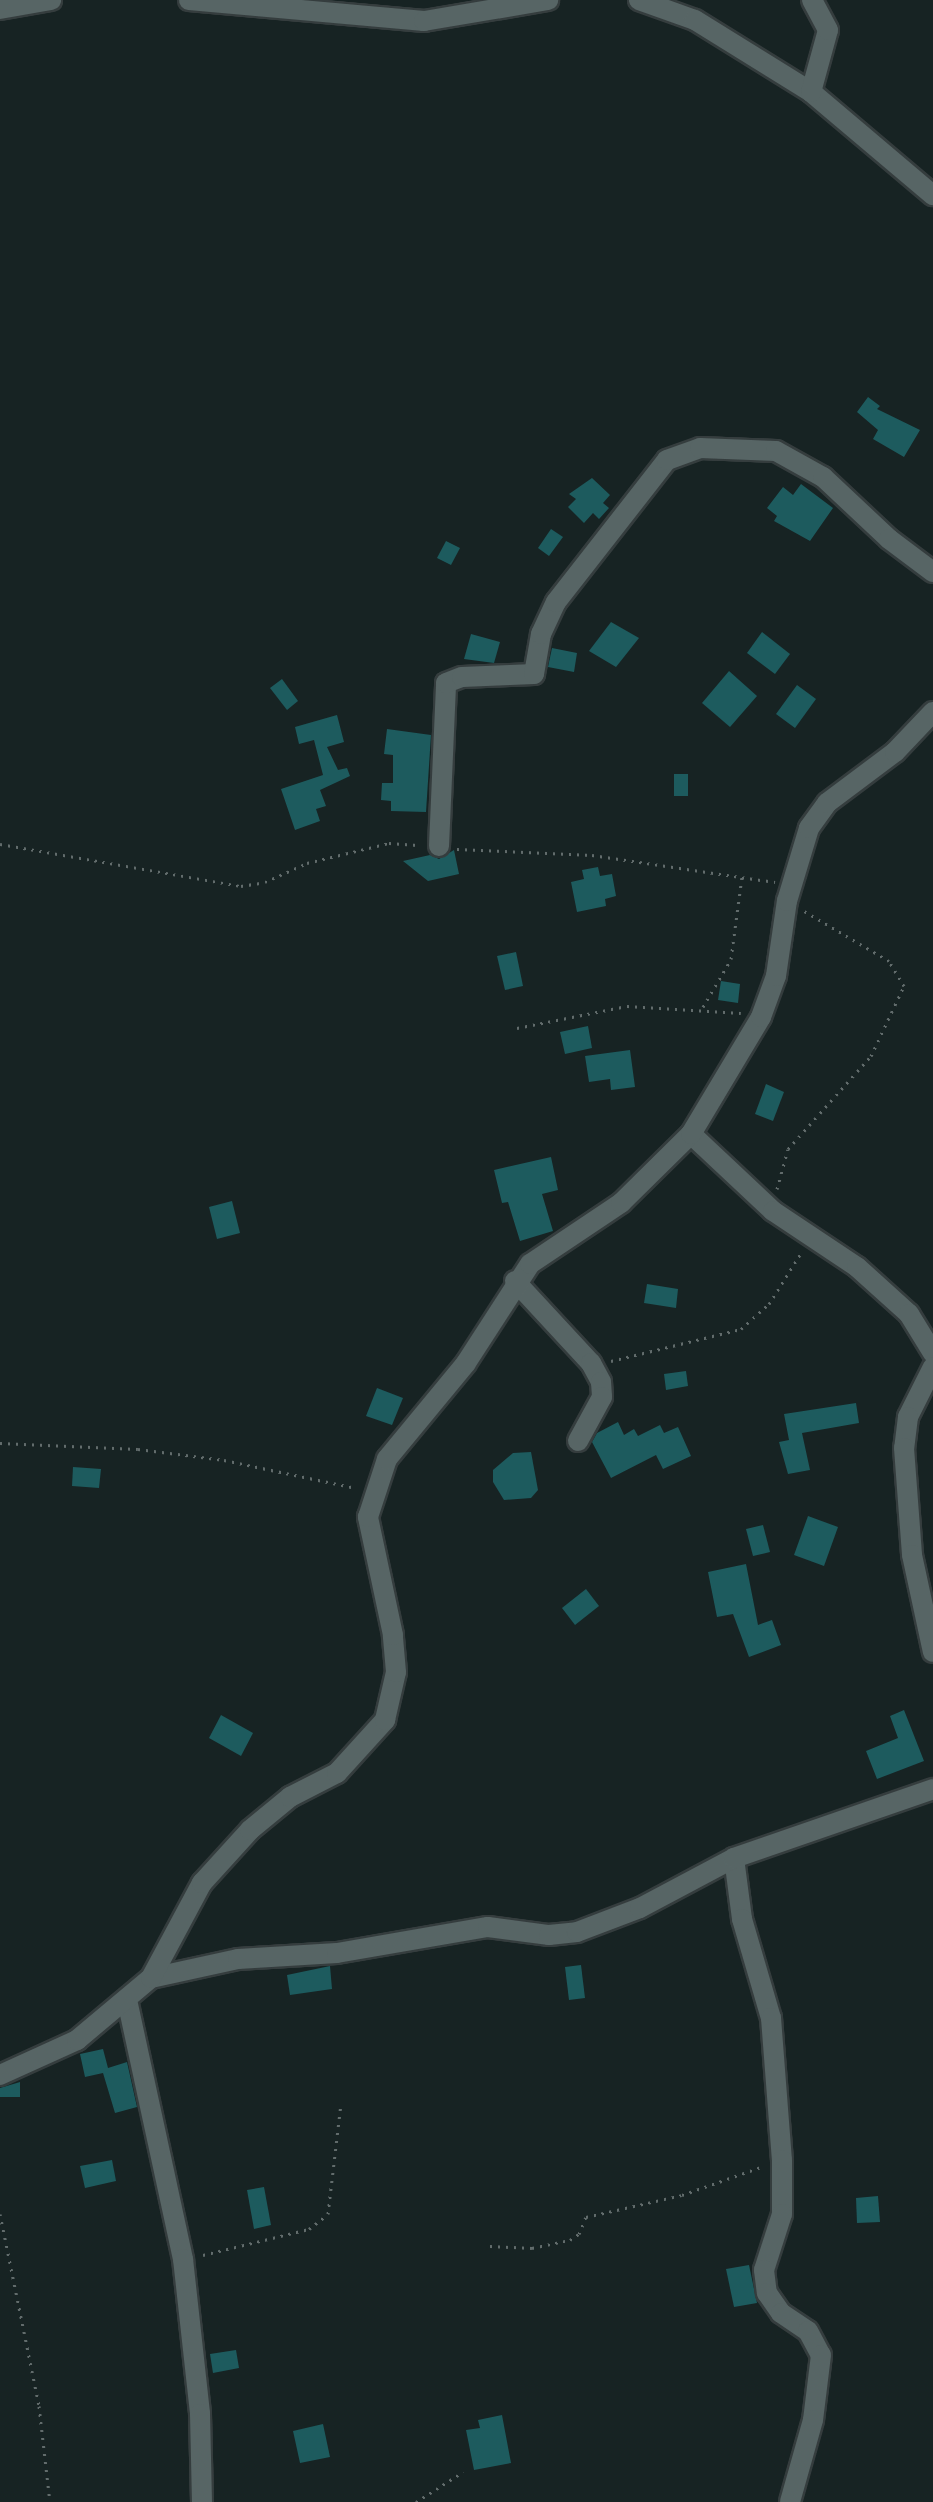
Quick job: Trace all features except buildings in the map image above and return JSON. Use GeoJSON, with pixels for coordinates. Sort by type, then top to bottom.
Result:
{"type":"FeatureCollection","features":[{"type":"Feature","properties":{"kind":"street"},"geometry":{"type":"LineString","coordinates":[[0,9],[51,0]]}},
{"type":"Feature","properties":{"kind":"street"},"geometry":{"type":"LineString","coordinates":[[189,0],[424,21],[548,0]]}},
{"type":"Feature","properties":{"kind":"street"},"geometry":{"type":"LineString","coordinates":[[639,0],[695,20],[811,92],[933,195]]}},
{"type":"Feature","properties":{"kind":"street"},"geometry":{"type":"LineString","coordinates":[[811,92],[828,30],[812,0]]}},
{"type":"Feature","properties":{"kind":"street"},"geometry":{"type":"LineString","coordinates":[[439,846],[446,683],[462,677],[534,674],[541,634],[556,602],[667,460],[700,448],[776,451],[823,477],[889,539],[933,572]]}},
{"type":"Feature","properties":{"kind":"street"},"geometry":{"type":"LineString","coordinates":[[0,2075],[77,2040],[151,1978],[202,1883],[250,1830],[290,1797],[337,1773],[385,1720],[396,1672],[368,1517],[387,1459],[466,1363],[515,1281],[543,1251],[621,1203],[691,1134],[761,1017],[776,976],[789,893],[809,828],[827,803],[895,752],[933,712]]}},
{"type":"Feature","properties":{"kind":"street"},"geometry":{"type":"LineString","coordinates":[[691,1134],[773,1211],[857,1267],[909,1314],[933,1353]]}},
{"type":"Feature","properties":{"kind":"street"},"geometry":{"type":"LineString","coordinates":[[515,1281],[591,1363],[602,1397],[578,1441]]}},
{"type":"Feature","properties":{"kind":"street"},"geometry":{"type":"LineString","coordinates":[[933,1367],[908,1417],[904,1448],[912,1555],[933,1652]]}},
{"type":"Feature","properties":{"kind":"street"},"geometry":{"type":"LineString","coordinates":[[151,1978],[238,1959],[337,1953],[488,1927],[549,1935],[577,1932],[640,1908],[734,1858],[933,1789]]}},
{"type":"Feature","properties":{"kind":"street"},"geometry":{"type":"LineString","coordinates":[[734,1858],[740,1907],[771,2018],[782,2160],[782,2214],[764,2270],[767,2293],[781,2313],[808,2331],[821,2355],[813,2420],[790,2502]]}},
{"type":"Feature","properties":{"kind":"street"},"geometry":{"type":"LineString","coordinates":[[127,2000],[184,2274],[198,2398],[202,2502]]}},
{"type":"Feature","properties":{"kind":"path"},"geometry":{"type":"LineString","coordinates":[[0,844],[241,886],[265,882],[307,863],[389,843],[592,855],[742,877],[789,893],[889,961],[904,986],[871,1056],[788,1149],[773,1211]]}},
{"type":"Feature","properties":{"kind":"path"},"geometry":{"type":"LineString","coordinates":[[703,1007],[731,959],[742,877]]}},
{"type":"Feature","properties":{"kind":"path"},"geometry":{"type":"LineString","coordinates":[[517,1028],[627,1006],[703,1007],[761,1017]]}},
{"type":"Feature","properties":{"kind":"path"},"geometry":{"type":"LineString","coordinates":[[591,1363],[632,1358],[741,1329],[769,1304],[811,1237]]}},
{"type":"Feature","properties":{"kind":"path"},"geometry":{"type":"LineString","coordinates":[[0,1443],[196,1456],[375,1490]]}},
{"type":"Feature","properties":{"kind":"path"},"geometry":{"type":"LineString","coordinates":[[184,2274],[196,2257],[309,2229],[328,2214],[341,2103]]}},
{"type":"Feature","properties":{"kind":"path"},"geometry":{"type":"LineString","coordinates":[[490,2246],[532,2248],[570,2240],[579,2234],[586,2217],[682,2195],[782,2160]]}},
{"type":"Feature","properties":{"kind":"path"},"geometry":{"type":"LineString","coordinates":[[0,2214],[39,2406],[50,2502]]}},
{"type":"Feature","properties":{"kind":"path"},"geometry":{"type":"LineString","coordinates":[[416,2502],[463,2472]]}}]}
